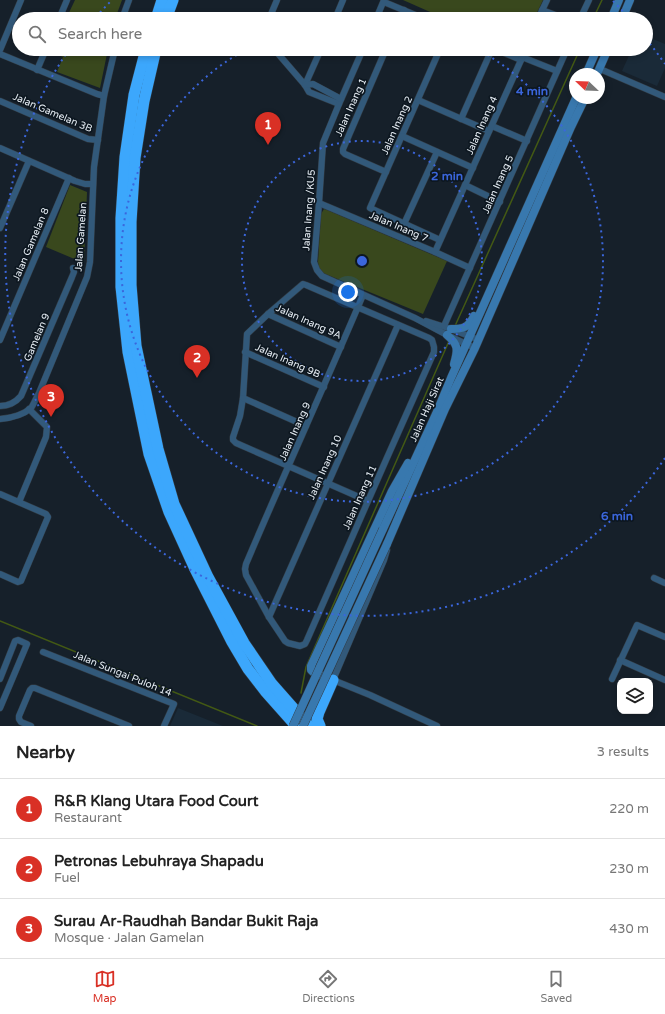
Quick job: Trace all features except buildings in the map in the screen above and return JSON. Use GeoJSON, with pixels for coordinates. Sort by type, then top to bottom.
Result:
{"type":"FeatureCollection","features":[{"type":"Feature","properties":{"kind":"highway"},"geometry":{"type":"LineString","coordinates":[[158,12],[162,0]]}},
{"type":"Feature","properties":{"kind":"highway"},"geometry":{"type":"LineString","coordinates":[[168,12],[172,0]]}},
{"type":"Feature","properties":{"kind":"highway"},"geometry":{"type":"LineString","coordinates":[[144,56],[134,95],[124,156],[121,218],[121,287],[128,352],[149,454],[168,512],[194,569],[232,642],[248,669],[296,726]]}},
{"type":"Feature","properties":{"kind":"highway"},"geometry":{"type":"LineString","coordinates":[[154,56],[144,101],[135,158],[131,222],[131,285],[136,346],[158,449],[174,504],[208,577],[244,643],[272,684],[309,726]]}},
{"type":"Feature","properties":{"kind":"highway"},"geometry":{"type":"LineString","coordinates":[[320,726],[317,718],[333,680]]}},
{"type":"Feature","properties":{"kind":"main road"},"geometry":{"type":"LineString","coordinates":[[610,12],[615,0]]}},
{"type":"Feature","properties":{"kind":"main road"},"geometry":{"type":"LineString","coordinates":[[613,12],[619,0]]}},
{"type":"Feature","properties":{"kind":"main road"},"geometry":{"type":"LineString","coordinates":[[625,12],[630,0]]}},
{"type":"Feature","properties":{"kind":"main road"},"geometry":{"type":"LineString","coordinates":[[588,68],[593,56]]}},
{"type":"Feature","properties":{"kind":"main road"},"geometry":{"type":"LineString","coordinates":[[600,68],[605,56]]}},
{"type":"Feature","properties":{"kind":"main road","name":"Jalan Haji Sirat"},"geometry":{"type":"LineString","coordinates":[[293,726],[436,414],[573,104]]}},
{"type":"Feature","properties":{"kind":"main road","name":"Jalan Haji Sirat"},"geometry":{"type":"LineString","coordinates":[[303,726],[387,544],[445,409],[479,340],[563,144],[582,104]]}},
{"type":"Feature","properties":{"kind":"main road"},"geometry":{"type":"LineString","coordinates":[[451,378],[456,356],[456,346],[452,330],[465,327],[470,324],[488,288],[501,267]]}},
{"type":"Feature","properties":{"kind":"main road"},"geometry":{"type":"LineString","coordinates":[[333,680],[313,672],[311,670],[311,666],[392,490],[436,414]]}},
{"type":"Feature","properties":{"kind":"street"},"geometry":{"type":"LineString","coordinates":[[16,12],[21,0]]}},
{"type":"Feature","properties":{"kind":"street"},"geometry":{"type":"LineString","coordinates":[[62,12],[67,0]]}},
{"type":"Feature","properties":{"kind":"street"},"geometry":{"type":"LineString","coordinates":[[125,12],[129,0]]}},
{"type":"Feature","properties":{"kind":"street"},"geometry":{"type":"LineString","coordinates":[[272,12],[277,0]]}},
{"type":"Feature","properties":{"kind":"street"},"geometry":{"type":"LineString","coordinates":[[338,12],[343,0]]}},
{"type":"Feature","properties":{"kind":"street"},"geometry":{"type":"LineString","coordinates":[[547,0],[542,10],[547,12]]}},
{"type":"Feature","properties":{"kind":"street"},"geometry":{"type":"LineString","coordinates":[[583,12],[589,0]]}},
{"type":"Feature","properties":{"kind":"street"},"geometry":{"type":"LineString","coordinates":[[379,12],[384,1],[409,12]]}},
{"type":"Feature","properties":{"kind":"street"},"geometry":{"type":"LineString","coordinates":[[0,50],[12,21]]}},
{"type":"Feature","properties":{"kind":"street"},"geometry":{"type":"LineString","coordinates":[[0,54],[104,96]]}},
{"type":"Feature","properties":{"kind":"street"},"geometry":{"type":"LineString","coordinates":[[37,70],[43,56]]}},
{"type":"Feature","properties":{"kind":"street","name":"Jalan Gamelan"},"geometry":{"type":"LineString","coordinates":[[29,409],[39,393],[87,277],[90,262],[94,167],[104,96],[113,56]]}},
{"type":"Feature","properties":{"kind":"street"},"geometry":{"type":"LineString","coordinates":[[280,56],[305,85],[309,92],[340,101]]}},
{"type":"Feature","properties":{"kind":"street"},"geometry":{"type":"LineString","coordinates":[[305,85],[318,56]]}},
{"type":"Feature","properties":{"kind":"street","name":"Jalan Inang /KU5"},"geometry":{"type":"LineString","coordinates":[[360,56],[323,143],[320,203],[314,262],[317,270],[322,276],[415,318],[452,330],[468,340]]}},
{"type":"Feature","properties":{"kind":"street","name":"Jalan Inang 1"},"geometry":{"type":"LineString","coordinates":[[383,56],[342,149],[345,154],[386,172]]}},
{"type":"Feature","properties":{"kind":"street","name":"Jalan Inang 2"},"geometry":{"type":"LineString","coordinates":[[404,224],[370,208],[437,56]]}},
{"type":"Feature","properties":{"kind":"street"},"geometry":{"type":"LineString","coordinates":[[461,119],[489,56]]}},
{"type":"Feature","properties":{"kind":"street"},"geometry":{"type":"LineString","coordinates":[[516,56],[557,71]]}},
{"type":"Feature","properties":{"kind":"street","name":"Jalan Inang 5"},"geometry":{"type":"LineString","coordinates":[[452,330],[470,268],[564,56]]}},
{"type":"Feature","properties":{"kind":"street","name":"Jalan Inang 4"},"geometry":{"type":"LineString","coordinates":[[435,252],[522,58]]}},
{"type":"Feature","properties":{"kind":"street"},"geometry":{"type":"LineString","coordinates":[[605,75],[665,98]]}},
{"type":"Feature","properties":{"kind":"street"},"geometry":{"type":"LineString","coordinates":[[418,100],[461,119],[527,141]]}},
{"type":"Feature","properties":{"kind":"street","name":"Jalan Gamelan 3B"},"geometry":{"type":"LineString","coordinates":[[0,101],[88,139],[98,140]]}},
{"type":"Feature","properties":{"kind":"street"},"geometry":{"type":"LineString","coordinates":[[402,136],[473,168]]}},
{"type":"Feature","properties":{"kind":"street"},"geometry":{"type":"LineString","coordinates":[[0,148],[75,181],[85,184],[93,184]]}},
{"type":"Feature","properties":{"kind":"street"},"geometry":{"type":"LineString","coordinates":[[437,152],[404,224],[440,240]]}},
{"type":"Feature","properties":{"kind":"street"},"geometry":{"type":"LineString","coordinates":[[0,228],[29,161]]}},
{"type":"Feature","properties":{"kind":"street","name":"Jalan Gamelan 8"},"geometry":{"type":"LineString","coordinates":[[0,340],[69,178]]}},
{"type":"Feature","properties":{"kind":"street"},"geometry":{"type":"LineString","coordinates":[[465,185],[500,202]]}},
{"type":"Feature","properties":{"kind":"street","name":"Jalan Inang 7"},"geometry":{"type":"LineString","coordinates":[[320,203],[470,268]]}},
{"type":"Feature","properties":{"kind":"street","name":"Gamelan 9"},"geometry":{"type":"LineString","coordinates":[[3,406],[16,402],[21,396],[72,278],[74,272],[73,268]]}},
{"type":"Feature","properties":{"kind":"street","name":"Jalan Inang 11"},"geometry":{"type":"LineString","coordinates":[[246,575],[269,617],[283,638],[288,643],[300,646],[304,644],[434,350],[432,340],[429,338],[303,284],[268,314]]}},
{"type":"Feature","properties":{"kind":"street","name":"Jalan Inang 9"},"geometry":{"type":"LineString","coordinates":[[246,575],[246,564],[363,295]]}},
{"type":"Feature","properties":{"kind":"street"},"geometry":{"type":"LineString","coordinates":[[268,314],[246,334],[240,420],[233,437],[234,440],[236,443],[368,501]]}},
{"type":"Feature","properties":{"kind":"street","name":"Jalan Inang 9A"},"geometry":{"type":"LineString","coordinates":[[268,314],[341,347]]}},
{"type":"Feature","properties":{"kind":"street","name":"Jalan Inang /KU5"},"geometry":{"type":"LineString","coordinates":[[415,318],[452,330]]}},
{"type":"Feature","properties":{"kind":"street","name":"Jalan Inang 10"},"geometry":{"type":"LineString","coordinates":[[269,617],[398,325]]}},
{"type":"Feature","properties":{"kind":"street"},"geometry":{"type":"LineString","coordinates":[[455,340],[479,340]]}},
{"type":"Feature","properties":{"kind":"street"},"geometry":{"type":"LineString","coordinates":[[468,340],[475,348]]}},
{"type":"Feature","properties":{"kind":"street","name":"Jalan Inang 9B"},"geometry":{"type":"LineString","coordinates":[[245,352],[324,387]]}},
{"type":"Feature","properties":{"kind":"street"},"geometry":{"type":"LineString","coordinates":[[242,398],[306,426]]}},
{"type":"Feature","properties":{"kind":"street"},"geometry":{"type":"LineString","coordinates":[[0,420],[14,418],[29,409],[47,427],[46,437],[19,502]]}},
{"type":"Feature","properties":{"kind":"street"},"geometry":{"type":"LineString","coordinates":[[0,494],[46,514],[48,517],[21,580],[18,582],[0,574]]}},
{"type":"Feature","properties":{"kind":"street"},"geometry":{"type":"LineString","coordinates":[[398,518],[384,560],[333,680],[370,695],[437,726]]}},
{"type":"Feature","properties":{"kind":"street"},"geometry":{"type":"LineString","coordinates":[[654,578],[665,583]]}},
{"type":"Feature","properties":{"kind":"street"},"geometry":{"type":"LineString","coordinates":[[612,679],[637,625],[665,637]]}},
{"type":"Feature","properties":{"kind":"street"},"geometry":{"type":"LineString","coordinates":[[0,679],[16,641],[18,640],[27,644],[0,708]]}},
{"type":"Feature","properties":{"kind":"street","name":"Jalan Sungai Puloh 14"},"geometry":{"type":"LineString","coordinates":[[43,652],[174,704],[164,726]]}},
{"type":"Feature","properties":{"kind":"street"},"geometry":{"type":"LineString","coordinates":[[620,660],[665,680]]}},
{"type":"Feature","properties":{"kind":"street"},"geometry":{"type":"LineString","coordinates":[[32,726],[19,720],[19,716],[32,688],[129,726]]}},
{"type":"Feature","properties":{"kind":"shaded area"},"geometry":{"type":"Polygon","coordinates":[[[653,39],[665,44],[665,68],[657,86],[622,71],[629,56],[653,56],[653,39]]]}},
{"type":"Feature","properties":{"kind":"shaded area"},"geometry":{"type":"Polygon","coordinates":[[[178,708],[223,726],[170,726],[178,708]]]}},
{"type":"Feature","properties":{"kind":"green space"},"geometry":{"type":"Polygon","coordinates":[[[75,0],[122,0],[118,12],[69,12],[75,0]]]}},
{"type":"Feature","properties":{"kind":"green space"},"geometry":{"type":"Polygon","coordinates":[[[403,0],[543,0],[537,12],[430,12],[403,0]]]}},
{"type":"Feature","properties":{"kind":"green space"},"geometry":{"type":"Polygon","coordinates":[[[61,56],[107,56],[100,88],[57,72],[63,57],[61,56]]]}},
{"type":"Feature","properties":{"kind":"green space"},"geometry":{"type":"Polygon","coordinates":[[[70,185],[87,192],[84,263],[46,247],[70,185]]]}},
{"type":"Feature","properties":{"kind":"green space"},"geometry":{"type":"Polygon","coordinates":[[[324,209],[447,261],[423,314],[323,273],[319,268],[318,262],[321,214],[324,209]]]}},
{"type":"Feature","properties":{"kind":"waterway"},"geometry":{"type":"LineString","coordinates":[[596,12],[602,0]]}},
{"type":"Feature","properties":{"kind":"waterway"},"geometry":{"type":"LineString","coordinates":[[455,326],[577,56]]}},
{"type":"Feature","properties":{"kind":"waterway"},"geometry":{"type":"LineString","coordinates":[[301,693],[306,667],[449,341]]}},
{"type":"Feature","properties":{"kind":"waterway"},"geometry":{"type":"LineString","coordinates":[[0,621],[257,726]]}},
{"type":"Feature","properties":{"kind":"place","name":"R&R Klang Utara Food Court"},"geometry":{"type":"Point","coordinates":[268,145]}},
{"type":"Feature","properties":{"kind":"place","name":"Petronas Lebuhraya Shapadu"},"geometry":{"type":"Point","coordinates":[197,378]}},
{"type":"Feature","properties":{"kind":"place","name":"Surau Ar-Raudhah Bandar Bukit Raja"},"geometry":{"type":"Point","coordinates":[51,417]}}]}
